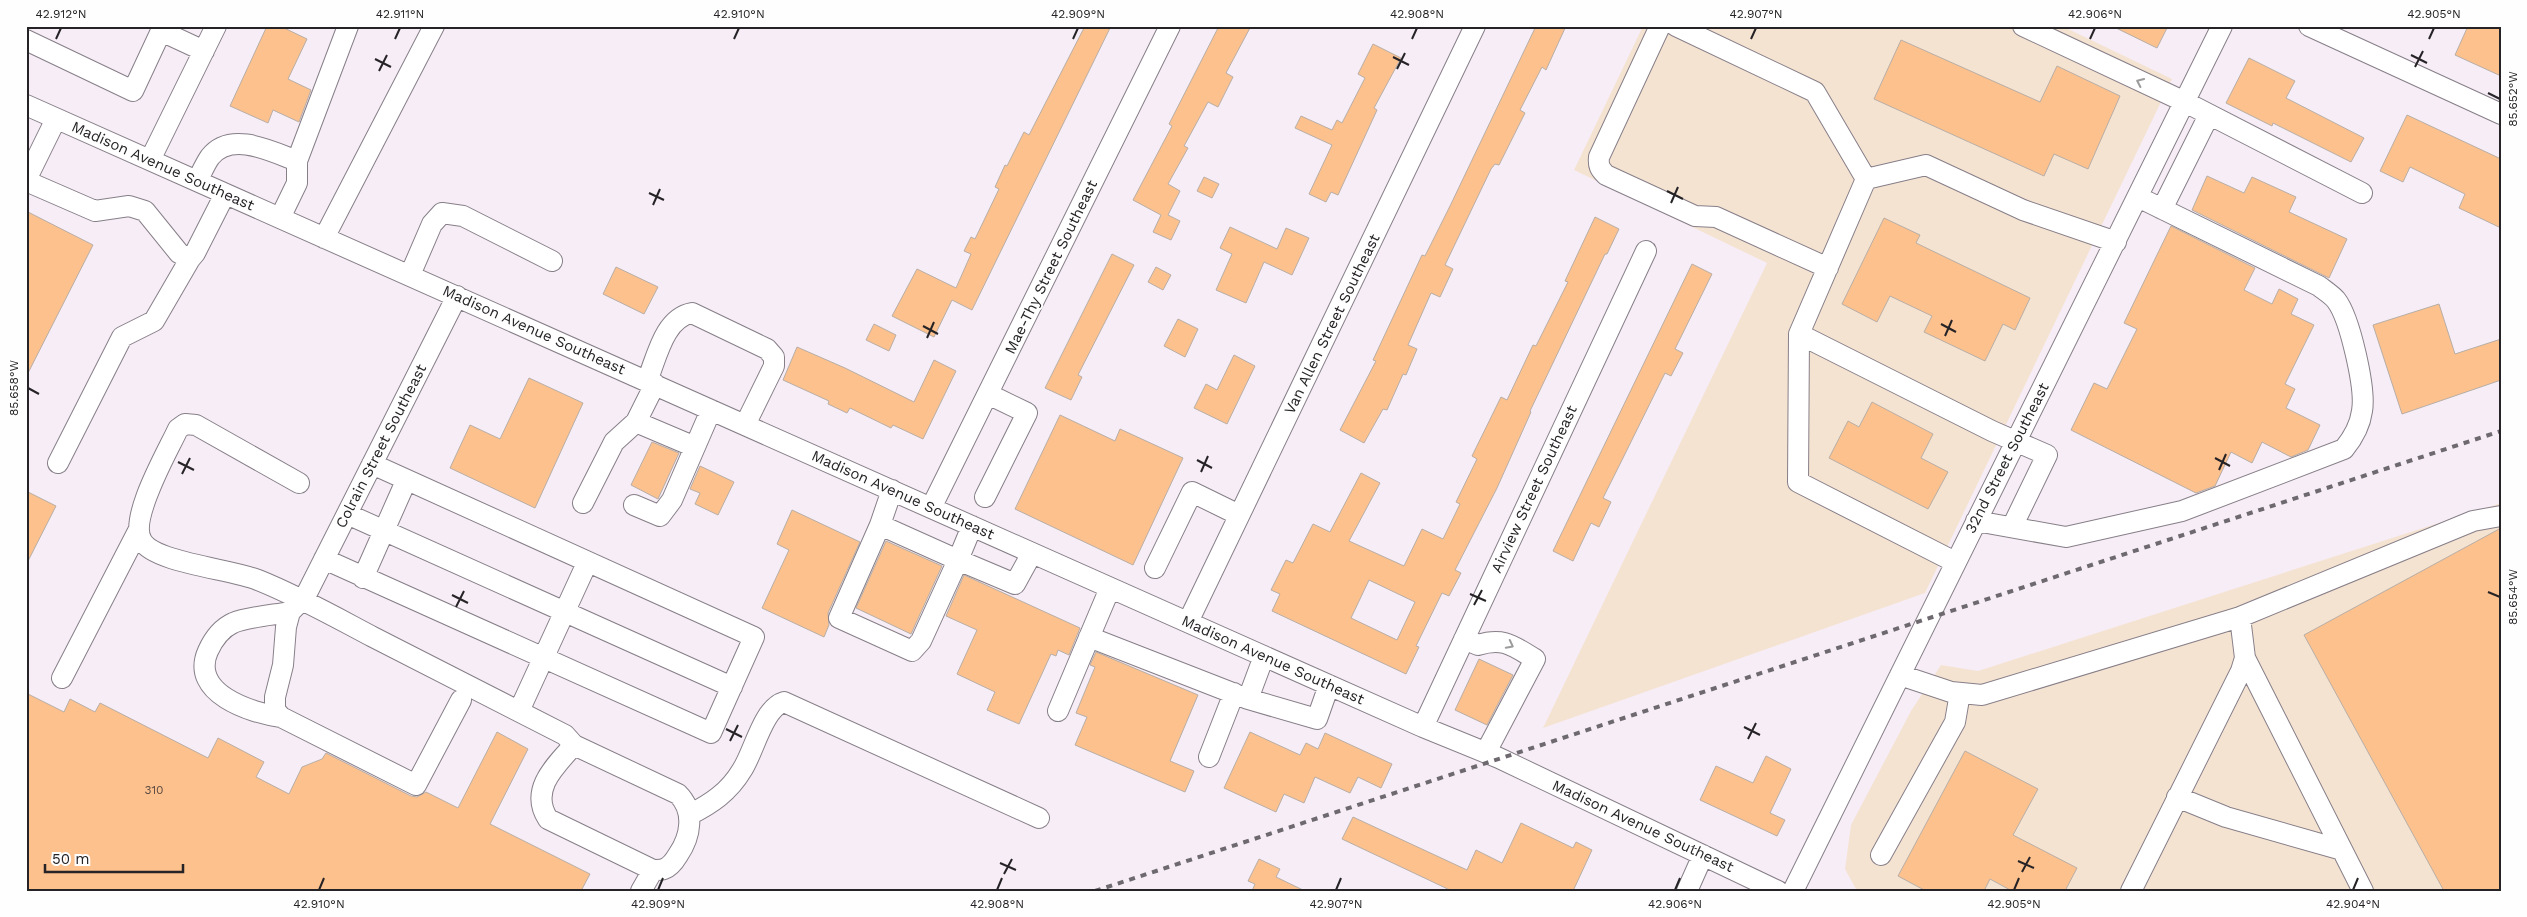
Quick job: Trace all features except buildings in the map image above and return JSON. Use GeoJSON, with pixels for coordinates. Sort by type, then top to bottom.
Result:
{"type":"FeatureCollection","features":[{"type":"Feature","properties":{"kind":"street"},"geometry":{"type":"LineString","coordinates":[[150,160],[216,26]]}},
{"type":"Feature","properties":{"kind":"street"},"geometry":{"type":"LineString","coordinates":[[280,218],[297,183],[298,161],[348,26]]}},
{"type":"Feature","properties":{"kind":"street"},"geometry":{"type":"LineString","coordinates":[[324,238],[434,26]]}},
{"type":"Feature","properties":{"kind":"street","name":"Mae-Thy Street Southeast"},"geometry":{"type":"LineString","coordinates":[[931,508],[1170,26]]}},
{"type":"Feature","properties":{"kind":"street","name":"Van Allen Street Southeast"},"geometry":{"type":"LineString","coordinates":[[1188,622],[1475,26]]}},
{"type":"Feature","properties":{"kind":"street"},"geometry":{"type":"LineString","coordinates":[[1660,26],[1599,157],[1598,164],[1601,170],[1606,175],[1695,216],[1716,217],[1828,268]]}},
{"type":"Feature","properties":{"kind":"street"},"geometry":{"type":"LineString","coordinates":[[1676,26],[1815,92],[1866,179]]}},
{"type":"Feature","properties":{"kind":"street"},"geometry":{"type":"LineString","coordinates":[[2023,26],[2185,102],[2362,192]]}},
{"type":"Feature","properties":{"kind":"street","name":"32nd Street Southeast"},"geometry":{"type":"LineString","coordinates":[[1793,891],[2222,26]]}},
{"type":"Feature","properties":{"kind":"street"},"geometry":{"type":"LineString","coordinates":[[2309,26],[2501,114]]}},
{"type":"Feature","properties":{"kind":"street"},"geometry":{"type":"LineString","coordinates":[[26,40],[133,91],[162,29],[204,51]]}},
{"type":"Feature","properties":{"kind":"street","name":"Madison Avenue Southeast"},"geometry":{"type":"LineString","coordinates":[[26,106],[410,275],[1423,727],[1486,752],[1778,891]]}},
{"type":"Feature","properties":{"kind":"street"},"geometry":{"type":"LineString","coordinates":[[2162,209],[2209,114]]}},
{"type":"Feature","properties":{"kind":"street"},"geometry":{"type":"LineString","coordinates":[[56,119],[26,180],[95,211],[129,206],[145,211],[180,253],[190,259]]}},
{"type":"Feature","properties":{"kind":"street"},"geometry":{"type":"LineString","coordinates":[[197,181],[210,156],[231,144],[254,146],[298,161]]}},
{"type":"Feature","properties":{"kind":"street"},"geometry":{"type":"LineString","coordinates":[[1866,179],[1926,165],[2023,210],[2116,242]]}},
{"type":"Feature","properties":{"kind":"street"},"geometry":{"type":"LineString","coordinates":[[1866,179],[1799,334],[1798,482],[1955,562]]}},
{"type":"Feature","properties":{"kind":"street"},"geometry":{"type":"LineString","coordinates":[[58,463],[122,337],[154,321],[195,253],[225,194]]}},
{"type":"Feature","properties":{"kind":"street"},"geometry":{"type":"LineString","coordinates":[[1976,520],[2066,537],[2182,512],[2344,449],[2354,438],[2362,410],[2361,381],[2349,325],[2336,301],[2319,286],[2138,197]]}},
{"type":"Feature","properties":{"kind":"street"},"geometry":{"type":"LineString","coordinates":[[410,275],[432,224],[442,213],[463,216],[552,261]]}},
{"type":"Feature","properties":{"kind":"street","name":"Airview Street Southeast"},"geometry":{"type":"LineString","coordinates":[[1423,727],[1646,251]]}},
{"type":"Feature","properties":{"kind":"street","name":"Colrain Street Southeast"},"geometry":{"type":"LineString","coordinates":[[298,603],[324,559],[457,296]]}},
{"type":"Feature","properties":{"kind":"street"},"geometry":{"type":"LineString","coordinates":[[583,503],[614,442],[636,422],[668,331],[675,320],[682,315],[692,313],[767,349],[774,357],[774,366],[745,425]]}},
{"type":"Feature","properties":{"kind":"street"},"geometry":{"type":"LineString","coordinates":[[1799,334],[2015,442],[2047,455],[2012,527]]}},
{"type":"Feature","properties":{"kind":"street"},"geometry":{"type":"LineString","coordinates":[[985,497],[1027,413],[988,394]]}},
{"type":"Feature","properties":{"kind":"street"},"geometry":{"type":"LineString","coordinates":[[634,505],[660,516],[672,500],[711,410]]}},
{"type":"Feature","properties":{"kind":"street"},"geometry":{"type":"LineString","coordinates":[[636,422],[695,448]]}},
{"type":"Feature","properties":{"kind":"street"},"geometry":{"type":"LineString","coordinates":[[62,678],[138,531],[142,506],[178,429],[185,424],[196,425],[299,483]]}},
{"type":"Feature","properties":{"kind":"street"},"geometry":{"type":"LineString","coordinates":[[324,559],[711,732],[754,638],[372,464]]}},
{"type":"Feature","properties":{"kind":"street"},"geometry":{"type":"LineString","coordinates":[[363,578],[406,481]]}},
{"type":"Feature","properties":{"kind":"street"},"geometry":{"type":"LineString","coordinates":[[892,490],[880,525],[840,618],[912,651],[922,641],[972,526]]}},
{"type":"Feature","properties":{"kind":"street"},"geometry":{"type":"LineString","coordinates":[[1155,568],[1192,492],[1239,515]]}},
{"type":"Feature","properties":{"kind":"street"},"geometry":{"type":"LineString","coordinates":[[346,514],[732,687]]}},
{"type":"Feature","properties":{"kind":"street"},"geometry":{"type":"LineString","coordinates":[[1900,675],[1951,692],[1982,695],[2240,617],[2473,521],[2501,516]]}},
{"type":"Feature","properties":{"kind":"street"},"geometry":{"type":"LineString","coordinates":[[880,525],[1015,584],[1032,553]]}},
{"type":"Feature","properties":{"kind":"street"},"geometry":{"type":"LineString","coordinates":[[138,531],[142,541],[151,550],[164,556],[244,575],[519,711],[565,735],[574,745],[678,794],[686,802],[690,828],[686,844],[675,860],[665,869],[653,870],[548,820],[541,808],[542,792],[550,771],[574,745]]}},
{"type":"Feature","properties":{"kind":"street"},"geometry":{"type":"LineString","coordinates":[[519,711],[587,563]]}},
{"type":"Feature","properties":{"kind":"street"},"geometry":{"type":"LineString","coordinates":[[1058,711],[1110,588]]}},
{"type":"Feature","properties":{"kind":"street"},"geometry":{"type":"LineString","coordinates":[[281,717],[276,710],[275,697],[298,603]]}},
{"type":"Feature","properties":{"kind":"street"},"geometry":{"type":"LineString","coordinates":[[298,603],[233,623],[214,637],[204,658],[206,679],[216,692],[261,714],[281,717],[416,785],[460,700]]}},
{"type":"Feature","properties":{"kind":"street"},"geometry":{"type":"LineString","coordinates":[[2240,617],[2245,658],[2362,891]]}},
{"type":"Feature","properties":{"kind":"street"},"geometry":{"type":"LineString","coordinates":[[1090,637],[1241,696],[1317,719],[1329,685]]}},
{"type":"Feature","properties":{"kind":"street"},"geometry":{"type":"LineString","coordinates":[[1464,638],[1478,645],[1493,640],[1504,641],[1535,659],[1486,752]]}},
{"type":"Feature","properties":{"kind":"street"},"geometry":{"type":"LineString","coordinates":[[1209,757],[1264,656]]}},
{"type":"Feature","properties":{"kind":"street"},"geometry":{"type":"LineString","coordinates":[[2131,891],[2245,658]]}},
{"type":"Feature","properties":{"kind":"street"},"geometry":{"type":"LineString","coordinates":[[1881,855],[1955,722],[1960,693]]}},
{"type":"Feature","properties":{"kind":"street"},"geometry":{"type":"LineString","coordinates":[[689,814],[712,804],[725,792],[742,770],[769,713],[776,704],[784,702],[1039,818]]}},
{"type":"Feature","properties":{"kind":"street"},"geometry":{"type":"LineString","coordinates":[[2177,797],[2226,816],[2342,850]]}},
{"type":"Feature","properties":{"kind":"street"},"geometry":{"type":"LineString","coordinates":[[1687,891],[1703,855]]}},
{"type":"Feature","properties":{"kind":"street"},"geometry":{"type":"LineString","coordinates":[[641,891],[653,870]]}},
{"type":"Feature","properties":{"kind":"shaded area"},"geometry":{"type":"Polygon","coordinates":[[[1643,26],[2062,26],[2172,79],[1925,593],[1543,728],[1767,263],[1574,170],[1643,26]]]}},
{"type":"Feature","properties":{"kind":"shaded area"},"geometry":{"type":"Polygon","coordinates":[[[2501,503],[2501,891],[1857,891],[1845,869],[1851,825],[1911,711],[1941,665],[1978,671],[2501,503]]]}},
{"type":"Feature","properties":{"kind":"railway"},"geometry":{"type":"LineString","coordinates":[[1095,891],[2501,431]]}}]}
